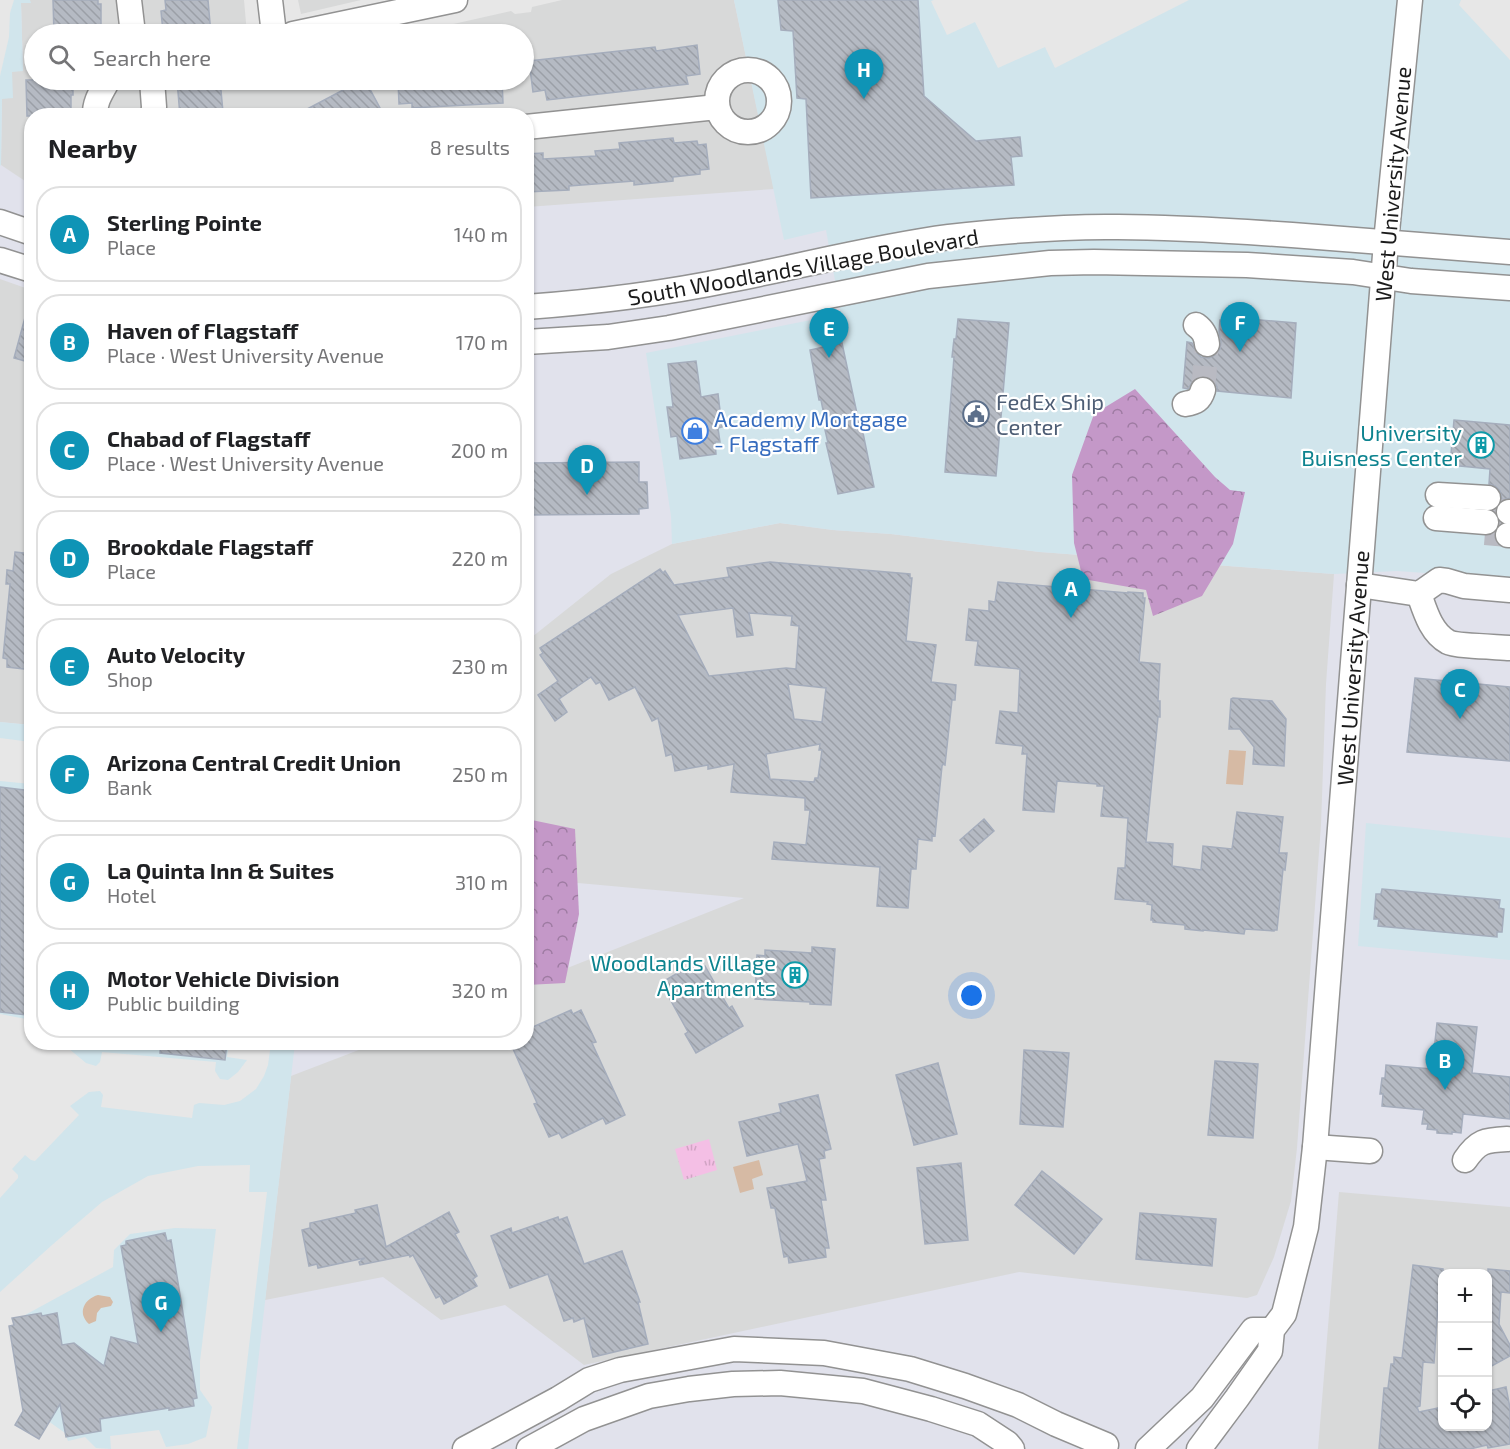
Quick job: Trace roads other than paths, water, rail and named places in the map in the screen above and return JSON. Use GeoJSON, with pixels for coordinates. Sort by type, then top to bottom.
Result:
{"type":"FeatureCollection","features":[{"type":"Feature","properties":{"kind":"street"},"geometry":{"type":"LineString","coordinates":[[129,0],[132,24]]}},
{"type":"Feature","properties":{"kind":"street"},"geometry":{"type":"LineString","coordinates":[[270,0],[273,24]]}},
{"type":"Feature","properties":{"kind":"street"},"geometry":{"type":"LineString","coordinates":[[341,24],[455,0]]}},
{"type":"Feature","properties":{"kind":"street","name":"West University Avenue"},"geometry":{"type":"LineString","coordinates":[[1198,1449],[1270,1351],[1272,1330],[1284,1314],[1306,1227],[1315,1147],[1383,277],[1410,0]]}},
{"type":"Feature","properties":{"kind":"street"},"geometry":{"type":"LineString","coordinates":[[95,108],[103,90]]}},
{"type":"Feature","properties":{"kind":"street"},"geometry":{"type":"LineString","coordinates":[[153,90],[153,108]]}},
{"type":"Feature","properties":{"kind":"street"},"geometry":{"type":"LineString","coordinates":[[534,126],[717,107]]}},
{"type":"Feature","properties":{"kind":"street"},"geometry":{"type":"LineString","coordinates":[[0,222],[24,230]]}},
{"type":"Feature","properties":{"kind":"street","name":"South Woodlands Village Boulevard"},"geometry":{"type":"LineString","coordinates":[[534,306],[659,293],[899,245],[947,238],[1084,227],[1183,228],[1510,252]]}},
{"type":"Feature","properties":{"kind":"street"},"geometry":{"type":"LineString","coordinates":[[0,260],[24,268]]}},
{"type":"Feature","properties":{"kind":"street","name":"South Woodlands Village Boulevard"},"geometry":{"type":"LineString","coordinates":[[534,342],[629,334],[732,316],[907,279],[1050,263],[1247,265],[1510,288]]}},
{"type":"Feature","properties":{"kind":"street"},"geometry":{"type":"LineString","coordinates":[[1500,520],[1436,512],[1500,520]]}},
{"type":"Feature","properties":{"kind":"street"},"geometry":{"type":"LineString","coordinates":[[1359,585],[1419,594],[1438,580],[1464,586],[1510,590]]}},
{"type":"Feature","properties":{"kind":"street"},"geometry":{"type":"LineString","coordinates":[[1419,594],[1435,631],[1449,643],[1510,648]]}},
{"type":"Feature","properties":{"kind":"street"},"geometry":{"type":"LineString","coordinates":[[1465,1160],[1479,1143],[1507,1139]]}},
{"type":"Feature","properties":{"kind":"street"},"geometry":{"type":"LineString","coordinates":[[1315,1147],[1370,1151]]}},
{"type":"Feature","properties":{"kind":"street"},"geometry":{"type":"LineString","coordinates":[[1148,1449],[1202,1398],[1253,1330],[1272,1330]]}},
{"type":"Feature","properties":{"kind":"street"},"geometry":{"type":"LineString","coordinates":[[465,1449],[589,1380],[620,1370],[734,1349],[824,1353],[910,1369],[1018,1405],[1103,1448]]}},
{"type":"Feature","properties":{"kind":"street"},"geometry":{"type":"LineString","coordinates":[[529,1449],[584,1419],[649,1396],[733,1384],[780,1383],[863,1391],[932,1409],[978,1424],[1007,1443],[1012,1449]]}},
{"type":"Feature","properties":{"kind":"tunnel"},"geometry":{"type":"LineString","coordinates":[[1203,390],[1207,344]]}},
{"type":"Feature","properties":{"kind":"tunnel"},"geometry":{"type":"LineString","coordinates":[[1487,510],[1509,512]]}},
{"type":"Feature","properties":{"kind":"tunnel"},"geometry":{"type":"LineString","coordinates":[[1485,533],[1508,535]]}},
{"type":"Feature","properties":{"kind":"place","name":"Motor Vehicle Division"},"geometry":{"type":"Point","coordinates":[864,99]}},
{"type":"Feature","properties":{"kind":"place","name":"Arizona Central Credit Union"},"geometry":{"type":"Point","coordinates":[1240,352]}},
{"type":"Feature","properties":{"kind":"place","name":"Auto Velocity"},"geometry":{"type":"Point","coordinates":[829,358]}},
{"type":"Feature","properties":{"kind":"place","name":"FedEx Ship Center"},"geometry":{"type":"Point","coordinates":[976,414]}},
{"type":"Feature","properties":{"kind":"place","name":"Academy Mortgage - Flagstaff"},"geometry":{"type":"Point","coordinates":[695,431]}},
{"type":"Feature","properties":{"kind":"place","name":"University Buisness Center"},"geometry":{"type":"Point","coordinates":[1481,445]}},
{"type":"Feature","properties":{"kind":"place","name":"Brookdale Flagstaff"},"geometry":{"type":"Point","coordinates":[587,495]}},
{"type":"Feature","properties":{"kind":"place","name":"Sterling Pointe"},"geometry":{"type":"Point","coordinates":[1071,618]}},
{"type":"Feature","properties":{"kind":"place","name":"Chabad of Flagstaff"},"geometry":{"type":"Point","coordinates":[1460,719]}},
{"type":"Feature","properties":{"kind":"place","name":"Woodlands Village Apartments"},"geometry":{"type":"Point","coordinates":[795,975]}},
{"type":"Feature","properties":{"kind":"place","name":"Haven of Flagstaff"},"geometry":{"type":"Point","coordinates":[1445,1090]}},
{"type":"Feature","properties":{"kind":"place","name":"La Quinta Inn & Suites"},"geometry":{"type":"Point","coordinates":[161,1332]}}]}
